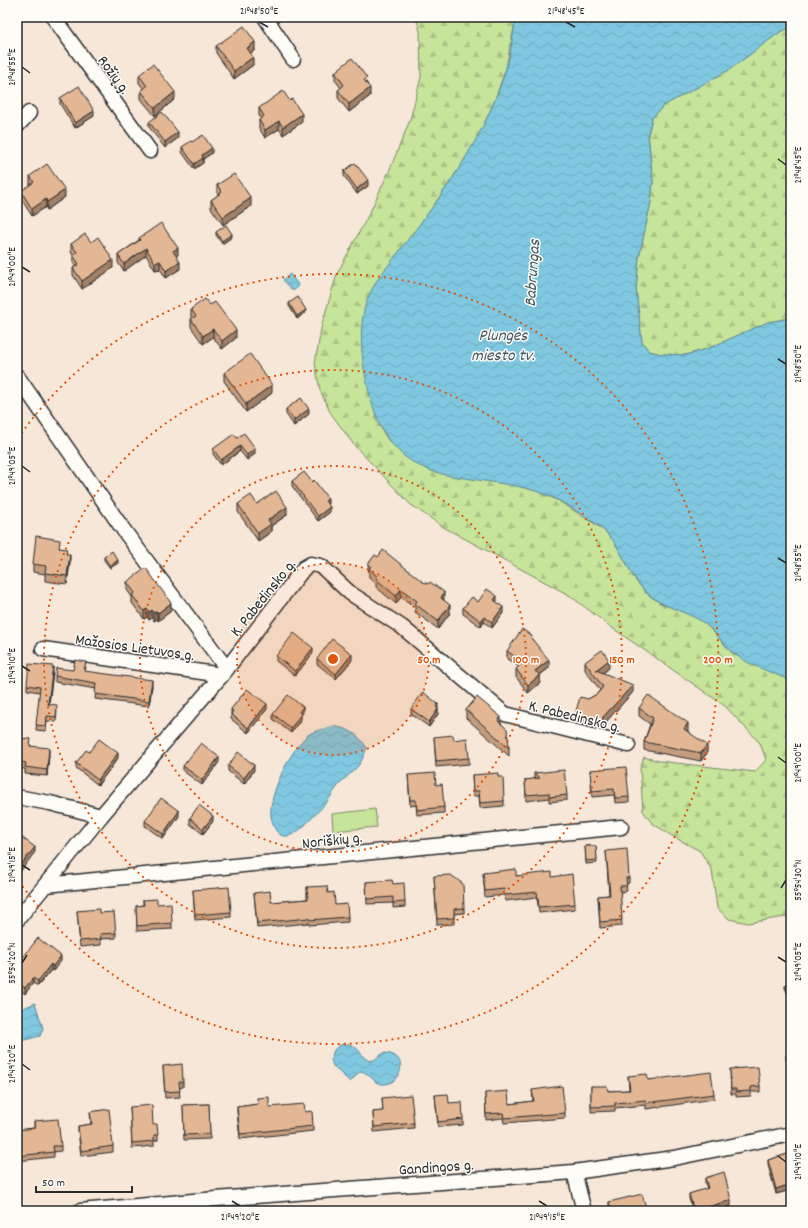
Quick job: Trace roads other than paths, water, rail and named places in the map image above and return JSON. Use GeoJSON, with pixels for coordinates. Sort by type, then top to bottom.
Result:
{"type":"FeatureCollection","features":[{"type":"Feature","properties":{"kind":"street","name":"Rožių g."},"geometry":{"type":"LineString","coordinates":[[53,17],[150,151]]}},
{"type":"Feature","properties":{"kind":"street"},"geometry":{"type":"LineString","coordinates":[[265,17],[293,60]]}},
{"type":"Feature","properties":{"kind":"street"},"geometry":{"type":"LineString","coordinates":[[17,126],[29,113]]}},
{"type":"Feature","properties":{"kind":"street"},"geometry":{"type":"LineString","coordinates":[[17,376],[224,672]]}},
{"type":"Feature","properties":{"kind":"street","name":"K. Pabedinsko g."},"geometry":{"type":"LineString","coordinates":[[17,920],[102,816],[224,672],[304,568],[312,564],[321,566],[350,593],[402,627],[505,714],[628,746]]}},
{"type":"Feature","properties":{"kind":"street","name":"Mažosios Lietuvos g."},"geometry":{"type":"LineString","coordinates":[[43,649],[224,672]]}},
{"type":"Feature","properties":{"kind":"street"},"geometry":{"type":"LineString","coordinates":[[17,798],[57,805],[102,816]]}},
{"type":"Feature","properties":{"kind":"street","name":"Noriškių g."},"geometry":{"type":"LineString","coordinates":[[46,885],[621,827]]}},
{"type":"Feature","properties":{"kind":"street","name":"Gandingos g."},"geometry":{"type":"LineString","coordinates":[[80,1211],[216,1199],[574,1172],[674,1158],[791,1134]]}},
{"type":"Feature","properties":{"kind":"street"},"geometry":{"type":"LineString","coordinates":[[574,1172],[584,1211]]}},
{"type":"Feature","properties":{"kind":"water","name":"Plungės miesto tv."},"geometry":{"type":"Polygon","coordinates":[[[516,17],[791,17],[791,27],[780,32],[729,70],[663,106],[652,118],[648,134],[653,182],[651,202],[639,257],[636,289],[642,342],[649,351],[661,354],[686,355],[707,349],[768,322],[791,318],[791,681],[741,659],[726,646],[706,624],[694,617],[665,605],[652,597],[633,576],[619,549],[607,533],[577,511],[545,494],[536,491],[510,485],[442,474],[425,468],[410,460],[398,451],[381,426],[375,412],[366,379],[361,338],[363,317],[368,298],[372,288],[429,212],[474,144],[492,108],[506,69],[511,50],[516,17]]]}},
{"type":"Feature","properties":{"kind":"water"},"geometry":{"type":"Polygon","coordinates":[[[290,274],[299,286],[293,291],[283,280],[290,274]]]}},
{"type":"Feature","properties":{"kind":"water"},"geometry":{"type":"Polygon","coordinates":[[[334,726],[353,733],[367,748],[361,762],[342,781],[327,802],[302,828],[289,836],[284,836],[274,827],[271,816],[273,797],[282,773],[301,741],[311,733],[334,726]]]}},
{"type":"Feature","properties":{"kind":"water"},"geometry":{"type":"Polygon","coordinates":[[[35,1003],[43,1028],[40,1036],[17,1042],[17,1011],[35,1003]]]}},
{"type":"Feature","properties":{"kind":"water"},"geometry":{"type":"Polygon","coordinates":[[[349,1044],[356,1047],[369,1061],[374,1060],[383,1053],[392,1054],[400,1063],[400,1069],[395,1080],[382,1084],[376,1082],[368,1074],[361,1071],[350,1082],[333,1066],[331,1059],[334,1050],[340,1045],[349,1044]]]}},
{"type":"Feature","properties":{"kind":"water label","name":"Babrungas"},"geometry":{"type":"Point","coordinates":[531,273]}}]}
